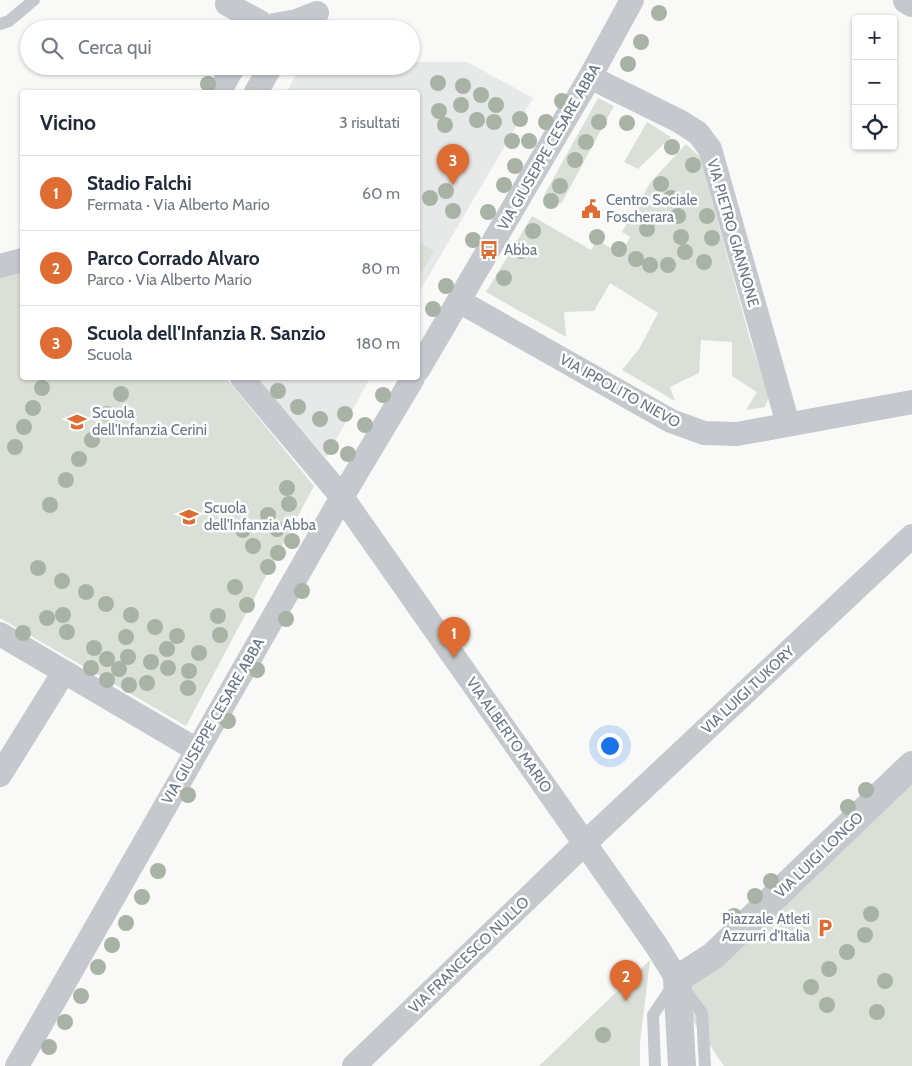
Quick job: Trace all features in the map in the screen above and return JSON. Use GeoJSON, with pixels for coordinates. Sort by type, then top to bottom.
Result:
{"type":"FeatureCollection","features":[{"type":"Feature","properties":{"kind":"street","name":"VIA GIUSEPPE CESARE ABBA"},"geometry":{"type":"LineString","coordinates":[[420,367],[590,77],[632,0]]}},
{"type":"Feature","properties":{"kind":"street"},"geometry":{"type":"LineString","coordinates":[[907,0],[912,3]]}},
{"type":"Feature","properties":{"kind":"street"},"geometry":{"type":"LineString","coordinates":[[225,2],[250,20]]}},
{"type":"Feature","properties":{"kind":"street"},"geometry":{"type":"LineString","coordinates":[[300,20],[316,14]]}},
{"type":"Feature","properties":{"kind":"street"},"geometry":{"type":"LineString","coordinates":[[220,90],[229,75]]}},
{"type":"Feature","properties":{"kind":"street"},"geometry":{"type":"LineString","coordinates":[[257,90],[266,75]]}},
{"type":"Feature","properties":{"kind":"street","name":"VIA PIETRO GIANNONE"},"geometry":{"type":"LineString","coordinates":[[590,77],[679,121],[698,133],[710,149],[788,424]]}},
{"type":"Feature","properties":{"kind":"street"},"geometry":{"type":"LineString","coordinates":[[0,266],[20,261]]}},
{"type":"Feature","properties":{"kind":"street","name":"VIA IPPOLITO NIEVO"},"geometry":{"type":"LineString","coordinates":[[459,300],[671,421],[704,433],[737,434],[912,402]]}},
{"type":"Feature","properties":{"kind":"street","name":"VIA ALBERTO MARIO"},"geometry":{"type":"LineString","coordinates":[[244,380],[342,496],[656,945],[677,979],[682,1066]]}},
{"type":"Feature","properties":{"kind":"street","name":"VIA GIUSEPPE CESARE ABBA"},"geometry":{"type":"LineString","coordinates":[[17,1066],[342,496],[412,380]]}},
{"type":"Feature","properties":{"kind":"street","name":"VIA LUIGI TUKORY"},"geometry":{"type":"LineString","coordinates":[[584,844],[912,536]]}},
{"type":"Feature","properties":{"kind":"street"},"geometry":{"type":"LineString","coordinates":[[0,634],[197,750]]}},
{"type":"Feature","properties":{"kind":"street"},"geometry":{"type":"LineString","coordinates":[[0,776],[64,672]]}},
{"type":"Feature","properties":{"kind":"street","name":"VIA LUIGI LONGO"},"geometry":{"type":"LineString","coordinates":[[677,979],[713,956],[912,765]]}},
{"type":"Feature","properties":{"kind":"street","name":"VIA FRANCESCO NULLO"},"geometry":{"type":"LineString","coordinates":[[354,1066],[584,844]]}},
{"type":"Feature","properties":{"kind":"lane"},"geometry":{"type":"LineString","coordinates":[[0,24],[9,21],[34,0]]}},
{"type":"Feature","properties":{"kind":"lane"},"geometry":{"type":"LineString","coordinates":[[655,1066],[653,1015],[677,979]]}},
{"type":"Feature","properties":{"kind":"lane","name":"VIA ALBERTO MARIO"},"geometry":{"type":"LineString","coordinates":[[677,979],[702,1013],[705,1066]]}},
{"type":"Feature","properties":{"kind":"shaded area"},"geometry":{"type":"Polygon","coordinates":[[[420,62],[467,62],[533,98],[420,291],[420,90],[288,90],[296,75],[420,75],[420,62]]]}},
{"type":"Feature","properties":{"kind":"shaded area"},"geometry":{"type":"Polygon","coordinates":[[[598,98],[614,106],[561,204],[544,195],[598,98]]]}},
{"type":"Feature","properties":{"kind":"shaded area"},"geometry":{"type":"Polygon","coordinates":[[[647,122],[671,137],[638,169],[624,162],[647,122]]]}},
{"type":"Feature","properties":{"kind":"shaded area"},"geometry":{"type":"Polygon","coordinates":[[[686,144],[700,157],[750,339],[769,397],[765,407],[746,410],[757,392],[732,376],[732,342],[701,340],[699,373],[670,387],[675,401],[622,370],[639,349],[658,313],[610,283],[594,311],[564,312],[566,337],[486,292],[532,216],[591,250],[597,240],[621,254],[630,237],[622,232],[650,183],[686,144]]]}},
{"type":"Feature","properties":{"kind":"shaded area"},"geometry":{"type":"Polygon","coordinates":[[[420,242],[434,251],[420,276],[420,242]]]}},
{"type":"Feature","properties":{"kind":"shaded area"},"geometry":{"type":"Polygon","coordinates":[[[20,268],[20,380],[228,380],[314,486],[186,726],[0,618],[0,273],[20,268]]]}},
{"type":"Feature","properties":{"kind":"shaded area"},"geometry":{"type":"Polygon","coordinates":[[[257,380],[369,380],[326,458],[257,380]]]}},
{"type":"Feature","properties":{"kind":"shaded area"},"geometry":{"type":"Polygon","coordinates":[[[912,757],[912,1066],[724,1066],[671,989],[912,757]]]}},
{"type":"Feature","properties":{"kind":"shaded area"},"geometry":{"type":"Polygon","coordinates":[[[650,960],[640,1042],[640,1066],[539,1066],[650,960]]]}},
{"type":"Feature","properties":{"kind":"place","name":"Scuola dell'Infanzia R. Sanzio"},"geometry":{"type":"Point","coordinates":[453,185]}},
{"type":"Feature","properties":{"kind":"place","name":"Centro Sociale Foscherara"},"geometry":{"type":"Point","coordinates":[591,209]}},
{"type":"Feature","properties":{"kind":"place","name":"Abba"},"geometry":{"type":"Point","coordinates":[489,250]}},
{"type":"Feature","properties":{"kind":"place","name":"Scuola dell'Infanzia Cerini"},"geometry":{"type":"Point","coordinates":[77,422]}},
{"type":"Feature","properties":{"kind":"place","name":"Scuola dell'Infanzia Abba"},"geometry":{"type":"Point","coordinates":[189,517]}},
{"type":"Feature","properties":{"kind":"place","name":"Stadio Falchi"},"geometry":{"type":"Point","coordinates":[454,658]}},
{"type":"Feature","properties":{"kind":"place","name":"Piazzale Atleti Azzurri d'Italia"},"geometry":{"type":"Point","coordinates":[825,928]}},
{"type":"Feature","properties":{"kind":"place","name":"Parco Corrado Alvaro"},"geometry":{"type":"Point","coordinates":[626,1001]}}]}
